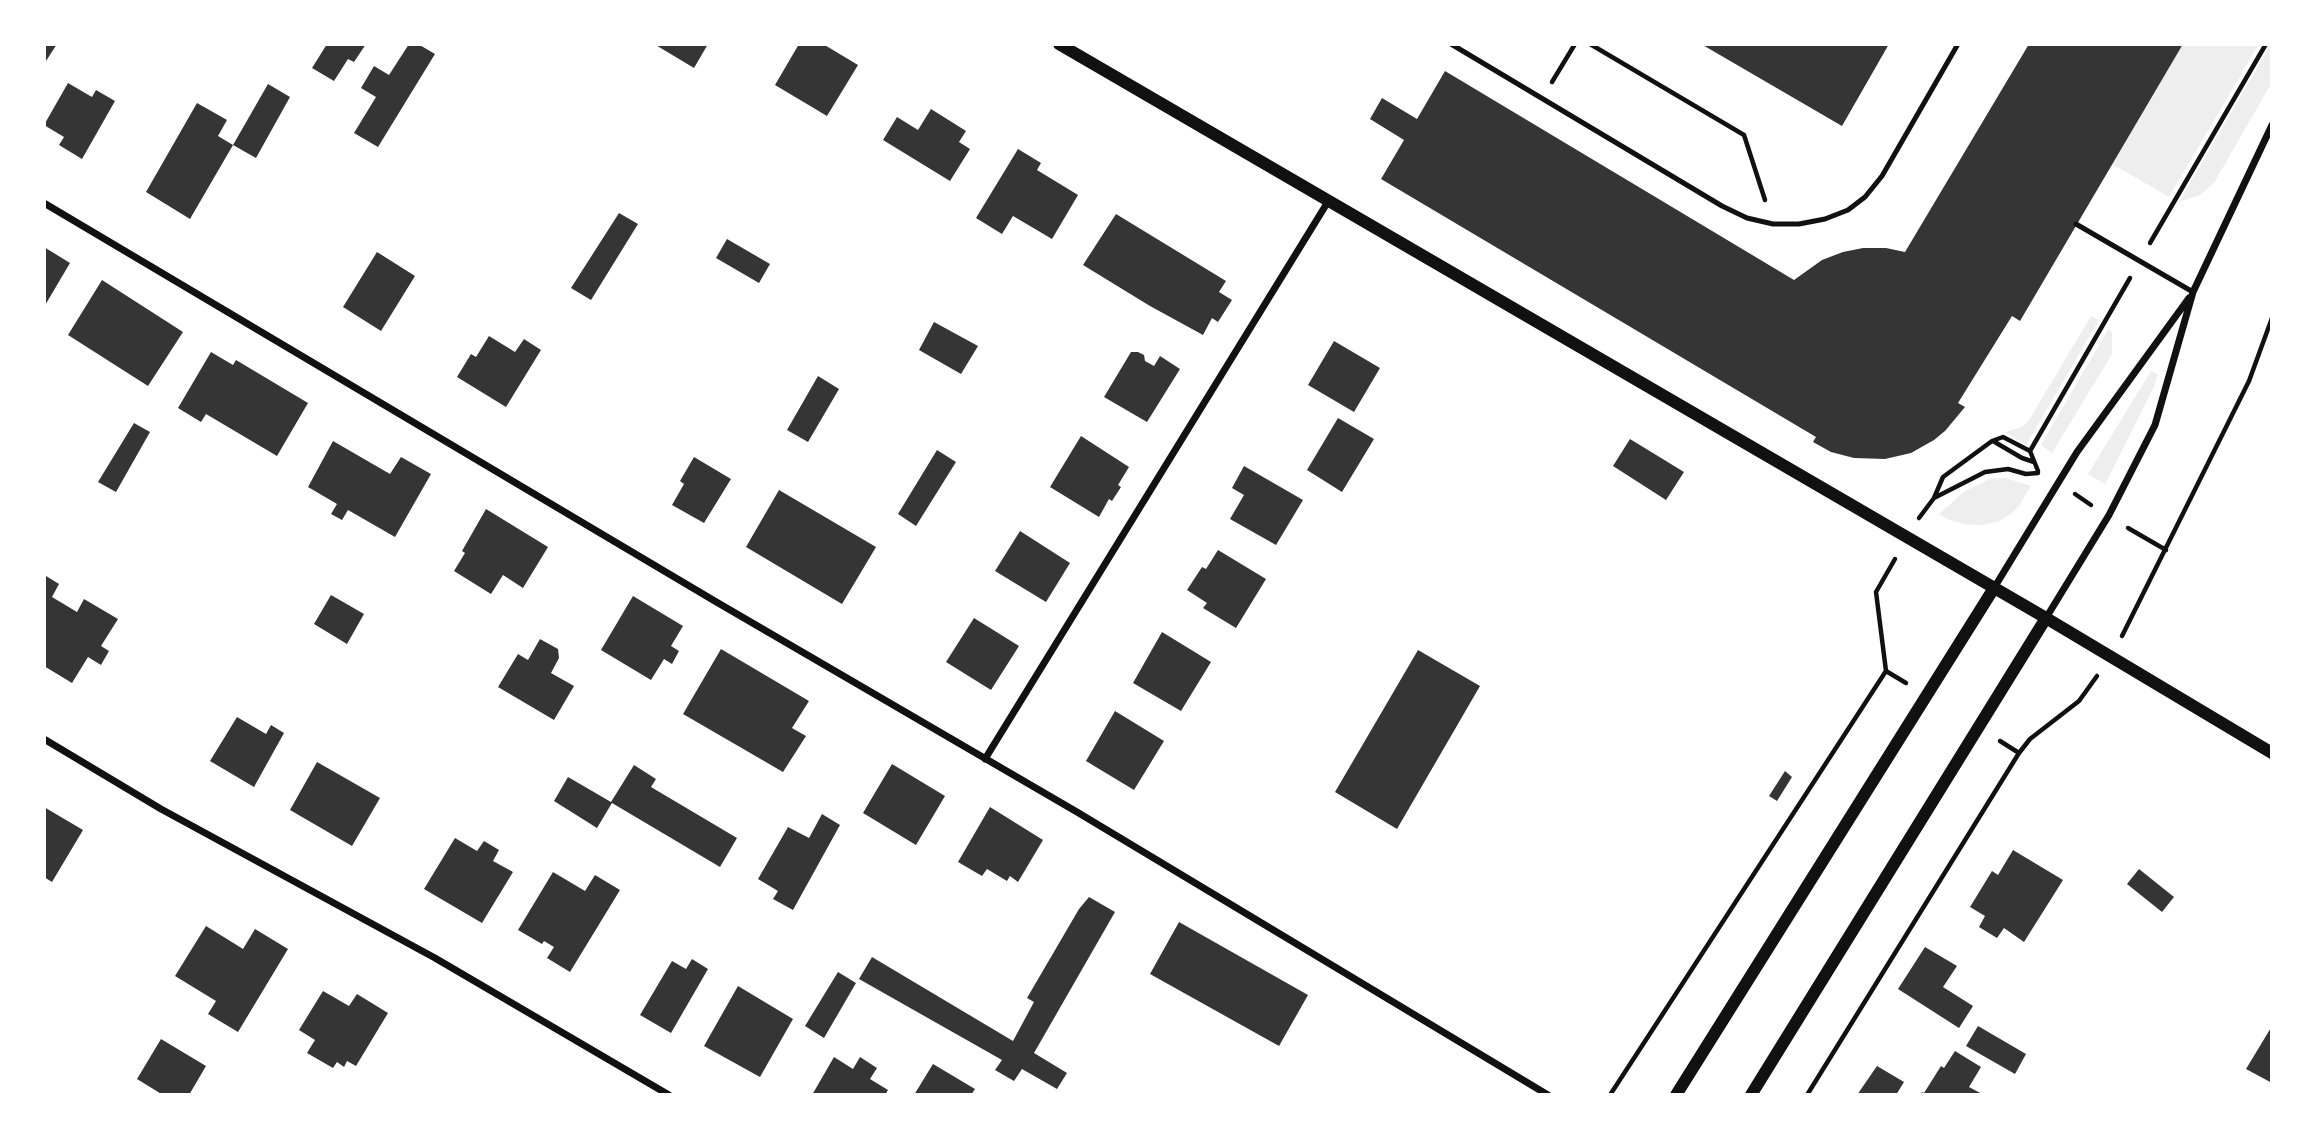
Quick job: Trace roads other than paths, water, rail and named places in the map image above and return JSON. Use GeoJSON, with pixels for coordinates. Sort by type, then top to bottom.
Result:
{"type":"FeatureCollection","features":[{"type":"Feature","properties":{"kind":"street"},"geometry":{"type":"LineString","coordinates":[[1059,44],[2046,618],[2272,753]]}},
{"type":"Feature","properties":{"kind":"street"},"geometry":{"type":"LineString","coordinates":[[1751,1095],[2109,515],[2155,425],[2193,292],[2272,125]]}},
{"type":"Feature","properties":{"kind":"street"},"geometry":{"type":"LineString","coordinates":[[985,758],[1329,200]]}},
{"type":"Feature","properties":{"kind":"street"},"geometry":{"type":"LineString","coordinates":[[44,203],[985,758],[1548,1095]]}},
{"type":"Feature","properties":{"kind":"street"},"geometry":{"type":"LineString","coordinates":[[1676,1095],[2077,452],[2193,292]]}},
{"type":"Feature","properties":{"kind":"street"},"geometry":{"type":"LineString","coordinates":[[44,740],[161,809],[435,958],[669,1095]]}},
{"type":"Feature","properties":{"kind":"lane"},"geometry":{"type":"LineString","coordinates":[[1451,44],[1722,206],[1746,218],[1773,225],[1825,219],[1848,210],[1865,197],[1882,176],[1958,44]]}},
{"type":"Feature","properties":{"kind":"lane"},"geometry":{"type":"LineString","coordinates":[[2076,224],[2193,292]]}}]}
